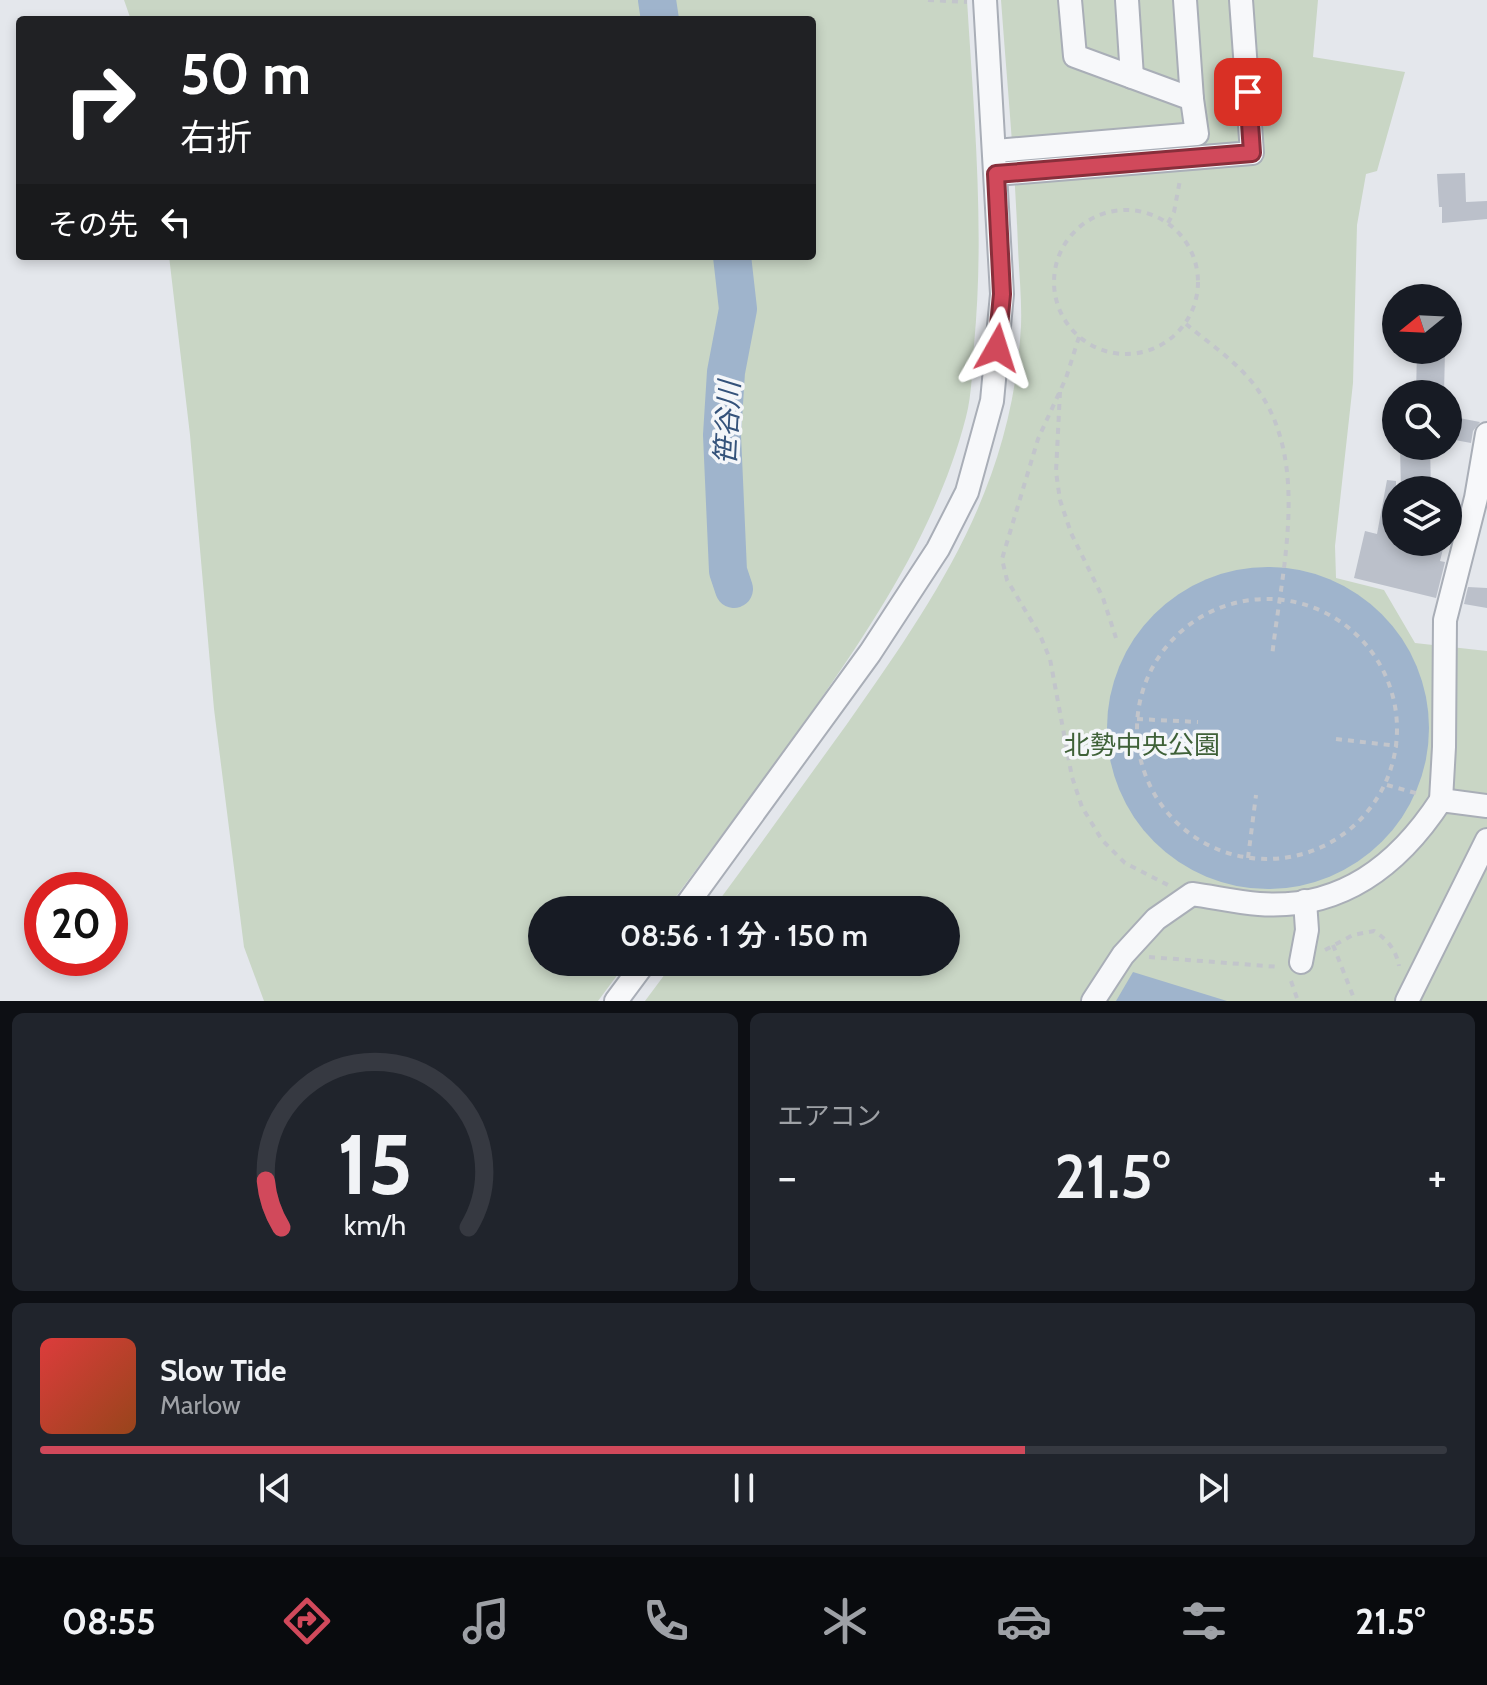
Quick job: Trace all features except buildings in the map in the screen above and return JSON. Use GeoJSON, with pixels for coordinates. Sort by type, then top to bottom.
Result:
{"type":"FeatureCollection","features":[{"type":"Feature","properties":{"kind":"street"},"geometry":{"type":"LineString","coordinates":[[1070,0],[1075,56],[1192,99]]}},
{"type":"Feature","properties":{"kind":"street"},"geometry":{"type":"LineString","coordinates":[[1127,0],[1132,77]]}},
{"type":"Feature","properties":{"kind":"street"},"geometry":{"type":"LineString","coordinates":[[996,151],[1197,134],[1185,0]]}},
{"type":"Feature","properties":{"kind":"street"},"geometry":{"type":"LineString","coordinates":[[996,174],[1252,153],[1241,0]]}},
{"type":"Feature","properties":{"kind":"street"},"geometry":{"type":"LineString","coordinates":[[693,896],[870,653],[938,549],[967,492],[992,401],[1002,294],[985,1]]}},
{"type":"Feature","properties":{"kind":"street"},"geometry":{"type":"LineString","coordinates":[[1093,1001],[1123,955],[1156,919],[1192,894],[1261,904],[1305,901],[1349,889],[1377,873],[1417,834],[1441,800],[1445,620],[1481,497],[1487,434]]}},
{"type":"Feature","properties":{"kind":"street"},"geometry":{"type":"LineString","coordinates":[[1441,800],[1487,806]]}},
{"type":"Feature","properties":{"kind":"street"},"geometry":{"type":"LineString","coordinates":[[1407,1001],[1487,840]]}},
{"type":"Feature","properties":{"kind":"street"},"geometry":{"type":"LineString","coordinates":[[1294,965],[1307,930],[1305,901]]}},
{"type":"Feature","properties":{"kind":"street"},"geometry":{"type":"LineString","coordinates":[[616,1001],[635,976]]}},
{"type":"Feature","properties":{"kind":"path"},"geometry":{"type":"LineString","coordinates":[[928,0],[985,1]]}},
{"type":"Feature","properties":{"kind":"path"},"geometry":{"type":"LineString","coordinates":[[1168,223],[1174,212],[1181,173]]}},
{"type":"Feature","properties":{"kind":"path"},"geometry":{"type":"LineString","coordinates":[[1119,209],[1142,211],[1168,223],[1182,235],[1194,256],[1199,279],[1195,303],[1186,324],[1169,341],[1147,352],[1123,355],[1100,350],[1079,337],[1063,318],[1055,295],[1055,271],[1062,248],[1076,229],[1096,216],[1119,209]]}},
{"type":"Feature","properties":{"kind":"path"},"geometry":{"type":"LineString","coordinates":[[1186,324],[1229,359],[1257,388],[1276,421],[1290,478],[1272,657]]}},
{"type":"Feature","properties":{"kind":"path"},"geometry":{"type":"LineString","coordinates":[[1079,337],[1038,439],[1002,559],[1007,580],[1040,635],[1050,659],[1072,777],[1082,807],[1102,840],[1125,863],[1192,894]]}},
{"type":"Feature","properties":{"kind":"path"},"geometry":{"type":"LineString","coordinates":[[1060,390],[1056,472],[1060,500],[1071,533],[1103,598],[1116,638]]}},
{"type":"Feature","properties":{"kind":"path"},"geometry":{"type":"LineString","coordinates":[[1242,601],[1299,601],[1347,624],[1364,642],[1376,661],[1393,706],[1398,746],[1387,785],[1361,820],[1342,838],[1296,856],[1248,858],[1197,840],[1179,826],[1163,807],[1141,763],[1136,746],[1137,719],[1143,688],[1152,670],[1167,646],[1190,626],[1214,611],[1242,601]]}},
{"type":"Feature","properties":{"kind":"path"},"geometry":{"type":"LineString","coordinates":[[1137,719],[1198,722]]}},
{"type":"Feature","properties":{"kind":"path"},"geometry":{"type":"LineString","coordinates":[[1336,739],[1398,746]]}},
{"type":"Feature","properties":{"kind":"path"},"geometry":{"type":"LineString","coordinates":[[1387,785],[1441,800]]}},
{"type":"Feature","properties":{"kind":"path"},"geometry":{"type":"LineString","coordinates":[[1248,858],[1256,795]]}},
{"type":"Feature","properties":{"kind":"path"},"geometry":{"type":"LineString","coordinates":[[1123,955],[1294,965],[1353,935],[1374,931],[1386,939],[1397,956],[1401,974]]}},
{"type":"Feature","properties":{"kind":"path"},"geometry":{"type":"LineString","coordinates":[[1333,945],[1355,1001]]}},
{"type":"Feature","properties":{"kind":"path"},"geometry":{"type":"LineString","coordinates":[[1294,965],[1298,1001]]}},
{"type":"Feature","properties":{"kind":"green space"},"geometry":{"type":"Polygon","coordinates":[[[124,0],[967,0],[979,259],[971,390],[966,417],[954,457],[922,533],[882,606],[837,676],[676,896],[528,896],[528,976],[617,976],[598,1001],[264,1001],[244,947],[214,709],[190,435],[169,260],[816,260],[816,16],[130,16],[124,0]]]}},
{"type":"Feature","properties":{"kind":"green space","name":"北勢中央公園"},"geometry":{"type":"Polygon","coordinates":[[[1001,0],[1318,0],[1313,57],[1405,72],[1377,171],[1366,174],[1357,225],[1353,383],[1335,546],[1336,578],[1384,590],[1415,643],[1487,651],[1487,1001],[645,1001],[664,976],[960,976],[960,896],[722,896],[911,631],[964,538],[986,489],[1003,439],[1015,384],[1021,326],[1015,185],[1001,0]]]}},
{"type":"Feature","properties":{"kind":"water"},"geometry":{"type":"Polygon","coordinates":[[[1268,567],[1315,574],[1344,586],[1382,614],[1410,652],[1422,681],[1429,728],[1422,775],[1410,804],[1382,842],[1344,870],[1315,882],[1268,889],[1221,882],[1192,870],[1154,842],[1126,804],[1114,775],[1107,728],[1114,681],[1126,652],[1154,614],[1192,586],[1221,574],[1268,567]]]}},
{"type":"Feature","properties":{"kind":"water"},"geometry":{"type":"Polygon","coordinates":[[[1133,972],[1227,1001],[1116,1001],[1133,972]]]}},
{"type":"Feature","properties":{"kind":"waterway","name":"笹谷川"},"geometry":{"type":"LineString","coordinates":[[657,0],[659,16]]}},
{"type":"Feature","properties":{"kind":"waterway","name":"笹谷川"},"geometry":{"type":"LineString","coordinates":[[732,260],[738,309],[726,372],[722,435],[728,571],[734,589]]}},
{"type":"Feature","properties":{"kind":"route"},"geometry":{"type":"LineString","coordinates":[[997,348],[1002,294],[996,174],[1252,153],[1248,92]]}}]}
